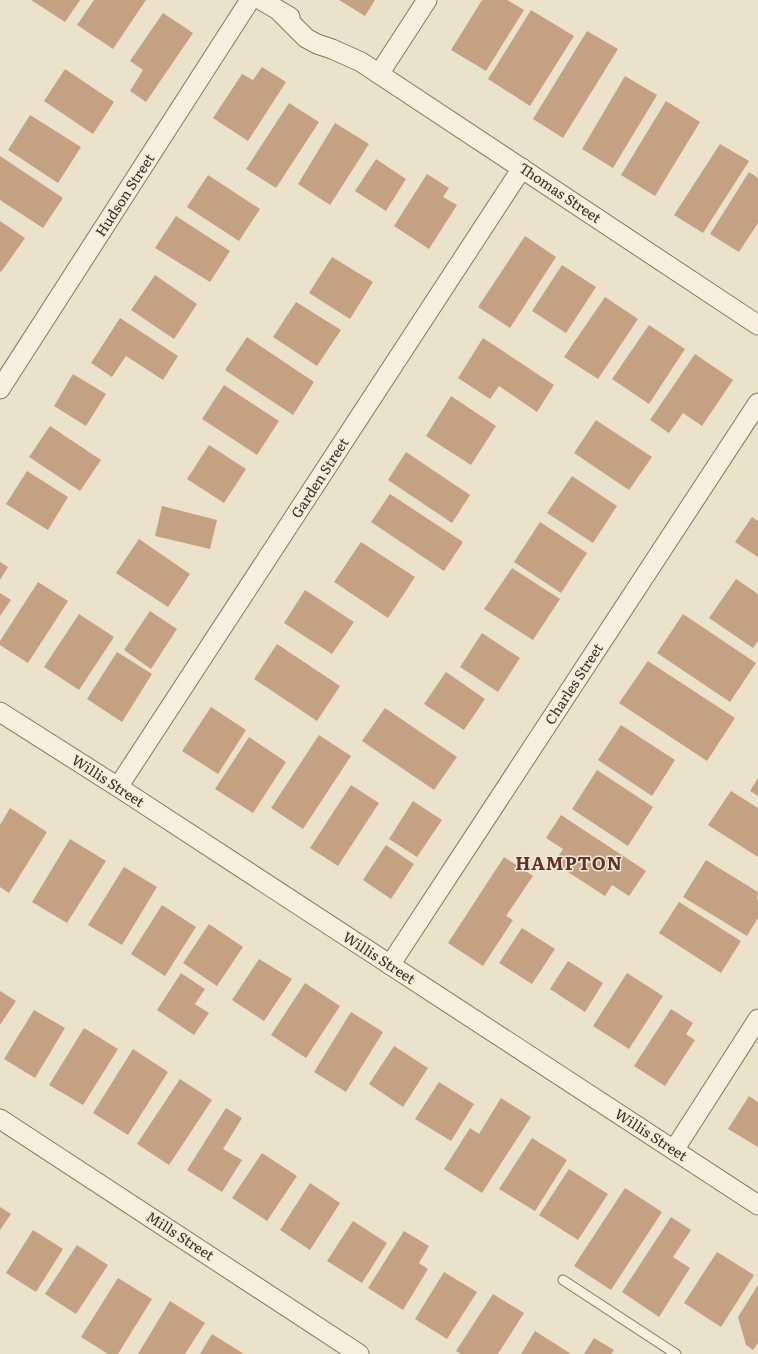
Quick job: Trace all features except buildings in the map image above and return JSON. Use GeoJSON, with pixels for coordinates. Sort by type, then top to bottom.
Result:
{"type":"FeatureCollection","features":[{"type":"Feature","properties":{"kind":"street","name":"Hudson Street"},"geometry":{"type":"LineString","coordinates":[[0,389],[250,0]]}},
{"type":"Feature","properties":{"kind":"street","name":"Thomas Street"},"geometry":{"type":"LineString","coordinates":[[261,0],[279,11],[306,38],[361,62],[758,325]]}},
{"type":"Feature","properties":{"kind":"street"},"geometry":{"type":"LineString","coordinates":[[379,74],[427,0]]}},
{"type":"Feature","properties":{"kind":"street","name":"Garden Street"},"geometry":{"type":"LineString","coordinates":[[118,787],[522,168]]}},
{"type":"Feature","properties":{"kind":"street","name":"Charles Street"},"geometry":{"type":"LineString","coordinates":[[390,965],[758,403]]}},
{"type":"Feature","properties":{"kind":"street","name":"Willis Street"},"geometry":{"type":"LineString","coordinates":[[0,712],[118,787],[758,1205]]}},
{"type":"Feature","properties":{"kind":"street"},"geometry":{"type":"LineString","coordinates":[[674,1150],[758,1019]]}},
{"type":"Feature","properties":{"kind":"street","name":"Mills Street"},"geometry":{"type":"LineString","coordinates":[[0,1119],[359,1354]]}},
{"type":"Feature","properties":{"kind":"lane"},"geometry":{"type":"LineString","coordinates":[[563,1280],[676,1354]]}},
{"type":"Feature","properties":{"kind":"district","name":"HAMPTON"},"geometry":{"type":"Point","coordinates":[569,864]}}]}
